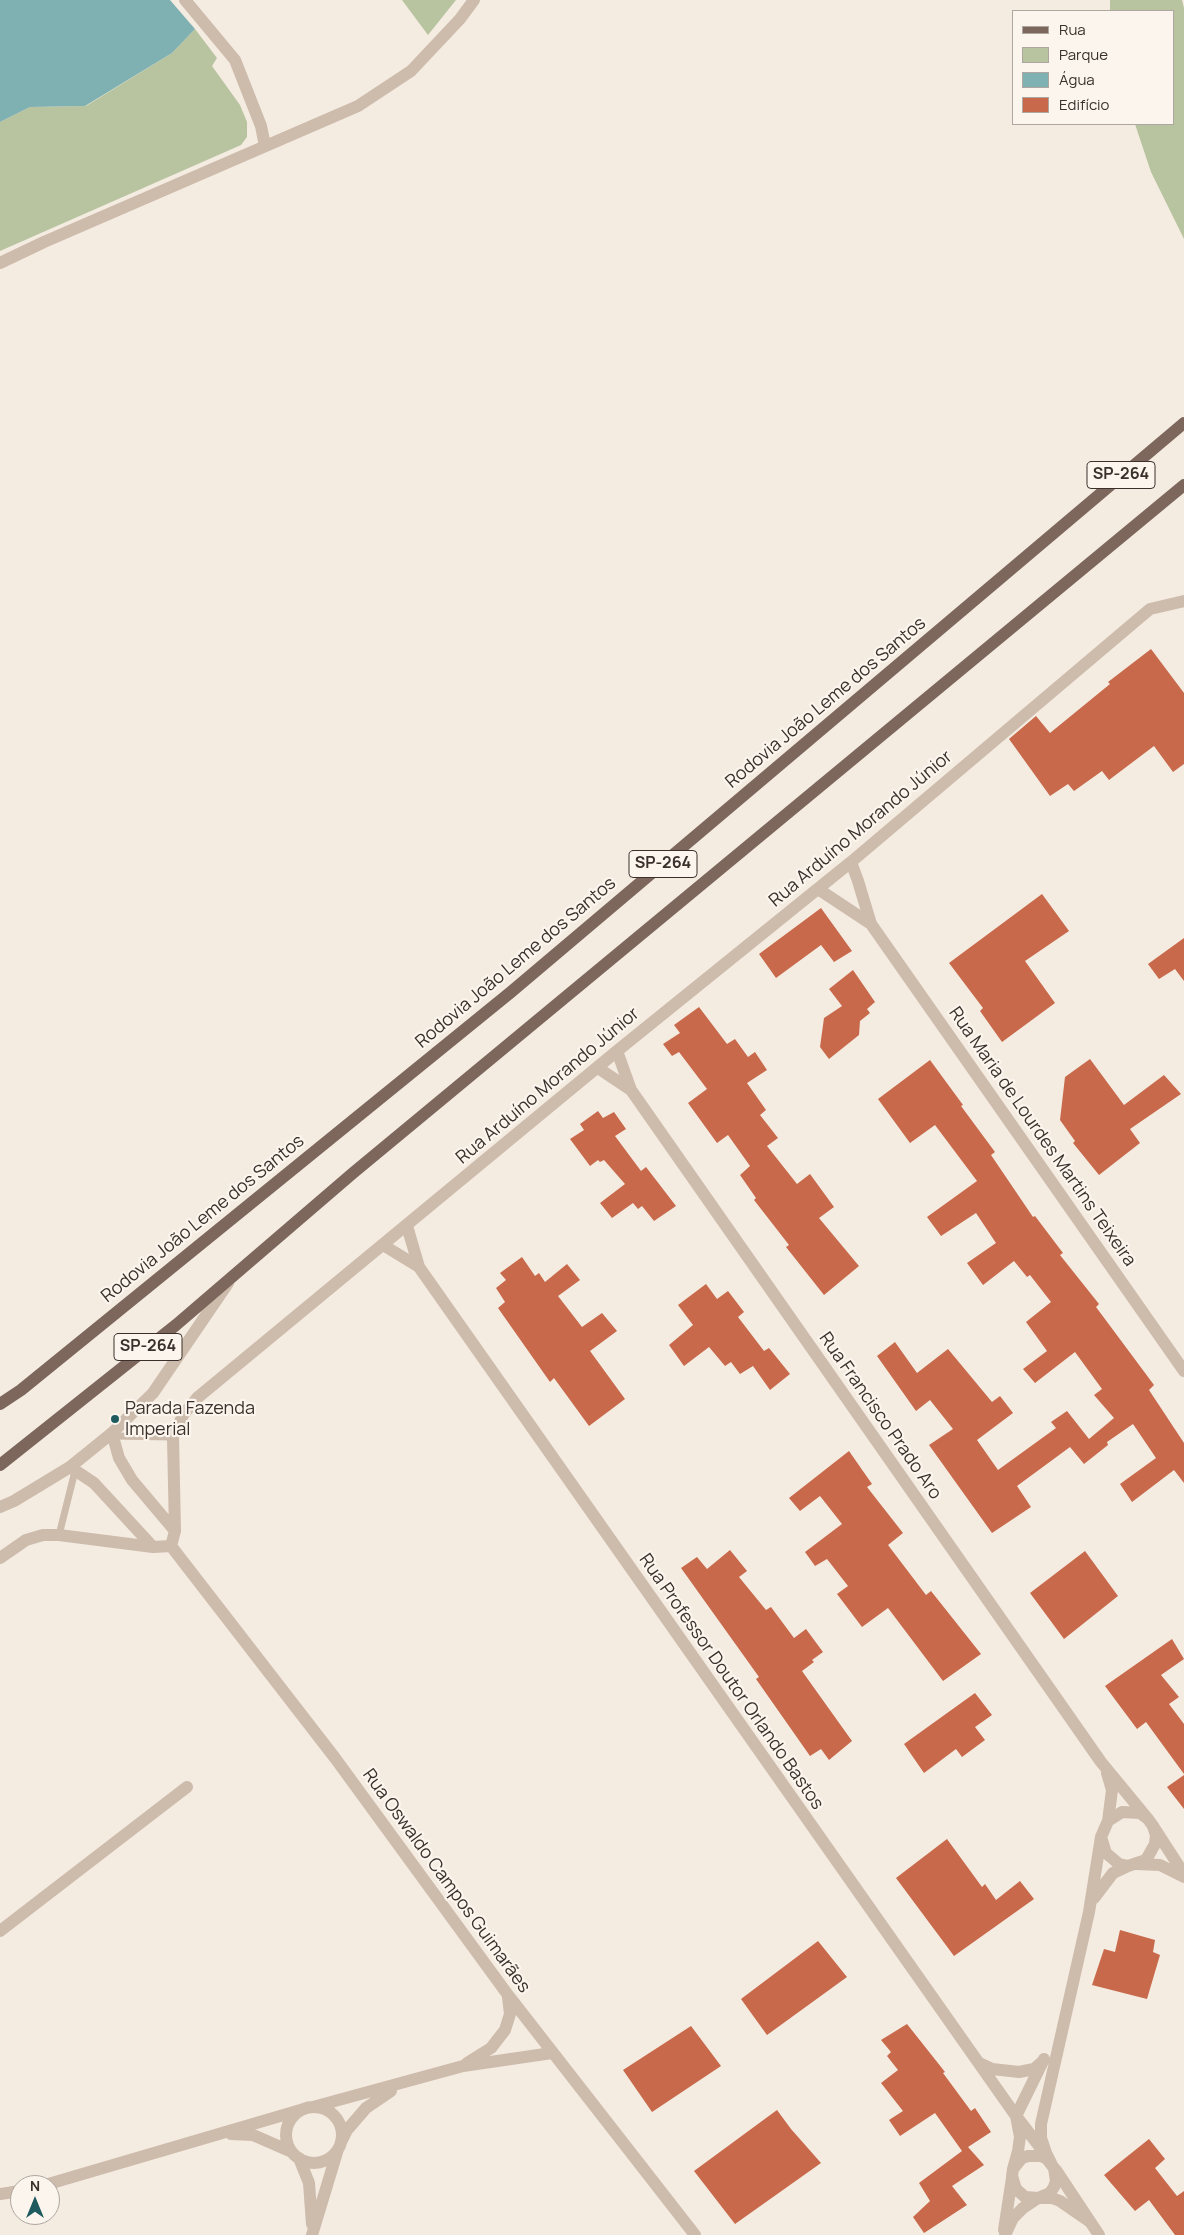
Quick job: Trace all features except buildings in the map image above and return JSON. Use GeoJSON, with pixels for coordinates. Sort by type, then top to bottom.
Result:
{"type":"FeatureCollection","features":[{"type":"Feature","properties":{"kind":"main road","name":"Rodovia João Leme dos Santos"},"geometry":{"type":"LineString","coordinates":[[0,1404],[22,1390],[511,992],[1184,423]]}},
{"type":"Feature","properties":{"kind":"main road","name":"SP-264"},"geometry":{"type":"LineString","coordinates":[[0,1465],[176,1325],[361,1167],[1184,485]]}},
{"type":"Feature","properties":{"kind":"street"},"geometry":{"type":"LineString","coordinates":[[185,0],[235,60],[261,126],[265,146]]}},
{"type":"Feature","properties":{"kind":"street"},"geometry":{"type":"LineString","coordinates":[[0,263],[44,242],[358,106],[411,71],[460,19],[474,0]]}},
{"type":"Feature","properties":{"kind":"street","name":"Rua Arduíno Morando Júnior"},"geometry":{"type":"LineString","coordinates":[[171,1546],[175,1530],[173,1437],[183,1415],[197,1398],[617,1051],[851,862],[1150,609],[1184,601]]}},
{"type":"Feature","properties":{"kind":"street","name":"Rua Maria de Lourdes Martins Teixeira"},"geometry":{"type":"LineString","coordinates":[[851,862],[871,924],[1184,1371]]}},
{"type":"Feature","properties":{"kind":"street","name":"Rua Maria de Lourdes Martins Teixeira"},"geometry":{"type":"LineString","coordinates":[[818,889],[871,924]]}},
{"type":"Feature","properties":{"kind":"street","name":"Rua Francisco Prado Aro"},"geometry":{"type":"LineString","coordinates":[[617,1051],[631,1090],[1101,1762],[1150,1822],[1184,1876]]}},
{"type":"Feature","properties":{"kind":"street","name":"Rua Francisco Prado Aro"},"geometry":{"type":"LineString","coordinates":[[598,1068],[631,1090]]}},
{"type":"Feature","properties":{"kind":"street","name":"Rua Professor Doutor Orlando Bastos"},"geometry":{"type":"LineString","coordinates":[[407,1226],[419,1267],[977,2063],[1050,2162],[1099,2235]]}},
{"type":"Feature","properties":{"kind":"street","name":"Rua Professor Doutor Orlando Bastos"},"geometry":{"type":"LineString","coordinates":[[384,1244],[419,1267]]}},
{"type":"Feature","properties":{"kind":"street"},"geometry":{"type":"LineString","coordinates":[[0,1507],[72,1469],[112,1434],[153,1393],[231,1278]]}},
{"type":"Feature","properties":{"kind":"street"},"geometry":{"type":"LineString","coordinates":[[112,1434],[119,1458],[132,1480],[175,1530]]}},
{"type":"Feature","properties":{"kind":"street"},"geometry":{"type":"LineString","coordinates":[[72,1469],[94,1483],[153,1547]]}},
{"type":"Feature","properties":{"kind":"street"},"geometry":{"type":"LineString","coordinates":[[0,1558],[26,1540],[43,1535],[60,1535],[153,1547],[171,1546]]}},
{"type":"Feature","properties":{"kind":"street","name":"Rua Oswaldo Campos Guimarães"},"geometry":{"type":"LineString","coordinates":[[171,1546],[335,1758],[508,1996],[695,2235]]}},
{"type":"Feature","properties":{"kind":"street","name":"Rua Francisco Prado Aro"},"geometry":{"type":"LineString","coordinates":[[1101,1762],[1112,1790],[1108,1821]]}},
{"type":"Feature","properties":{"kind":"street"},"geometry":{"type":"LineString","coordinates":[[0,1931],[187,1787]]}},
{"type":"Feature","properties":{"kind":"street"},"geometry":{"type":"LineString","coordinates":[[1004,2235],[1013,2218],[1023,2208],[1050,2193],[1056,2181],[1041,2138],[1041,2124],[1060,2032],[1089,1912],[1101,1837],[1108,1821],[1122,1812],[1131,1811],[1140,1814],[1150,1822],[1156,1835],[1155,1844],[1146,1860],[1116,1870],[1105,1880],[1094,1898],[1089,1912]]}},
{"type":"Feature","properties":{"kind":"street"},"geometry":{"type":"LineString","coordinates":[[1101,1837],[1106,1853],[1112,1860],[1133,1865]]}},
{"type":"Feature","properties":{"kind":"street","name":"Rua Francisco Prado Aro"},"geometry":{"type":"LineString","coordinates":[[1133,1865],[1160,1865],[1184,1876]]}},
{"type":"Feature","properties":{"kind":"street"},"geometry":{"type":"LineString","coordinates":[[463,2066],[491,2048],[505,2030],[510,2014],[508,1996]]}},
{"type":"Feature","properties":{"kind":"street"},"geometry":{"type":"LineString","coordinates":[[1016,2116],[1060,2032]]}},
{"type":"Feature","properties":{"kind":"street"},"geometry":{"type":"LineString","coordinates":[[60,2181],[308,2108],[404,2084],[463,2066],[552,2053]]}},
{"type":"Feature","properties":{"kind":"street"},"geometry":{"type":"LineString","coordinates":[[977,2063],[992,2069],[1019,2072],[1034,2069],[1044,2060]]}},
{"type":"Feature","properties":{"kind":"street"},"geometry":{"type":"LineString","coordinates":[[312,2234],[340,2146],[351,2125],[366,2108],[404,2084]]}},
{"type":"Feature","properties":{"kind":"street"},"geometry":{"type":"LineString","coordinates":[[214,2136],[253,2135],[296,2155],[307,2162],[324,2161],[340,2146],[340,2125],[336,2118],[321,2108],[308,2108],[291,2120],[287,2128],[288,2145],[296,2155],[309,2183],[312,2234]]}},
{"type":"Feature","properties":{"kind":"street","name":"Rua Professor Doutor Orlando Bastos"},"geometry":{"type":"LineString","coordinates":[[1004,2235],[1020,2137],[1016,2116]]}},
{"type":"Feature","properties":{"kind":"street"},"geometry":{"type":"LineString","coordinates":[[1038,2198],[1025,2197],[1020,2194],[1013,2183],[1013,2172],[1022,2158],[1028,2156],[1041,2156],[1050,2162]]}},
{"type":"Feature","properties":{"kind":"street","name":"Rua Professor Doutor Orlando Bastos"},"geometry":{"type":"LineString","coordinates":[[1038,2198],[1052,2198],[1060,2201],[1089,2221]]}},
{"type":"Feature","properties":{"kind":"lane"},"geometry":{"type":"LineString","coordinates":[[112,1434],[173,1437]]}},
{"type":"Feature","properties":{"kind":"lane"},"geometry":{"type":"LineString","coordinates":[[60,1535],[72,1469]]}},
{"type":"Feature","properties":{"kind":"green space"},"geometry":{"type":"Polygon","coordinates":[[[402,0],[456,0],[428,35],[402,0]]]}},
{"type":"Feature","properties":{"kind":"green space"},"geometry":{"type":"Polygon","coordinates":[[[1110,0],[1182,0],[1184,8],[1184,239],[1151,172],[1135,125],[1174,125],[1174,10],[1110,10],[1110,0]]]}},
{"type":"Feature","properties":{"kind":"green space"},"geometry":{"type":"Polygon","coordinates":[[[195,29],[217,58],[212,66],[240,105],[247,122],[247,137],[241,145],[0,251],[0,122],[30,107],[86,106],[172,53],[195,29]]]}},
{"type":"Feature","properties":{"kind":"water"},"geometry":{"type":"Polygon","coordinates":[[[0,0],[170,0],[195,29],[172,53],[85,106],[30,107],[0,122],[0,0]]]}},
{"type":"Feature","properties":{"kind":"place","name":"Parada Fazenda Imperial"},"geometry":{"type":"Point","coordinates":[115,1419]}}]}
